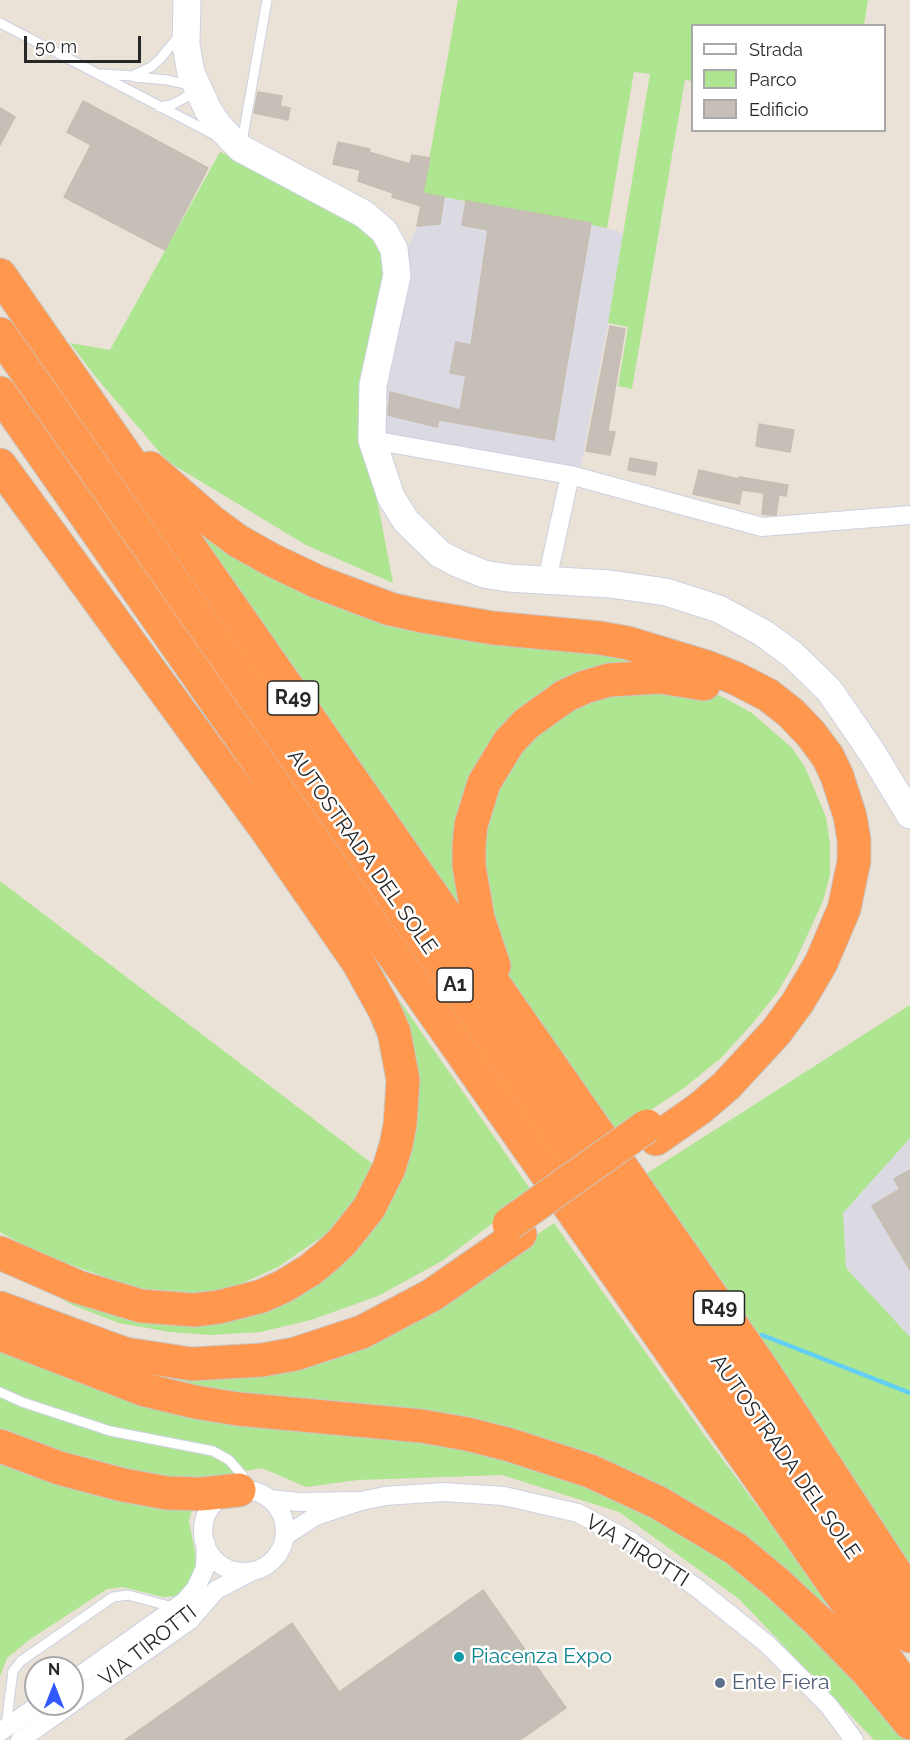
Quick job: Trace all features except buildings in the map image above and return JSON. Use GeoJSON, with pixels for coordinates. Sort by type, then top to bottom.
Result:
{"type":"FeatureCollection","features":[{"type":"Feature","properties":{"kind":"highway","name":"R49"},"geometry":{"type":"LineString","coordinates":[[0,275],[765,1373],[910,1595]]}},
{"type":"Feature","properties":{"kind":"highway","name":"AUTOSTRADA DEL SOLE"},"geometry":{"type":"LineString","coordinates":[[0,334],[910,1636]]}},
{"type":"Feature","properties":{"kind":"highway"},"geometry":{"type":"LineString","coordinates":[[67,369],[97,403],[122,438],[149,467],[211,521],[238,541],[272,560],[318,582],[390,609],[460,624],[628,643],[707,667],[768,695],[791,713],[811,734],[828,758],[837,776],[850,816],[854,840],[854,861],[850,884],[835,933],[821,963],[798,1002],[776,1032],[726,1086],[699,1109],[651,1132]]}},
{"type":"Feature","properties":{"kind":"highway","name":"AUTOSTRADA DEL SOLE"},"geometry":{"type":"LineString","coordinates":[[2,396],[910,1693]]}},
{"type":"Feature","properties":{"kind":"highway"},"geometry":{"type":"LineString","coordinates":[[0,465],[262,823],[358,962],[394,1032],[403,1080],[400,1125],[389,1168],[369,1208],[342,1242],[310,1270],[262,1296],[219,1307],[194,1310],[141,1306],[78,1287],[0,1253]]}},
{"type":"Feature","properties":{"kind":"highway"},"geometry":{"type":"LineString","coordinates":[[0,1308],[125,1354],[192,1364],[262,1360],[304,1352],[362,1332],[432,1295],[515,1229],[651,1132],[731,1060],[772,1011],[790,984],[815,938],[830,903],[838,854],[830,804],[805,755],[787,733],[767,716],[731,694],[709,685],[669,677],[634,677],[609,680],[565,696],[526,724],[509,741],[484,783],[476,804],[471,825],[469,866],[485,943],[503,987],[522,1024]]}},
{"type":"Feature","properties":{"kind":"highway"},"geometry":{"type":"LineString","coordinates":[[0,1284],[65,1316],[115,1334],[143,1341],[175,1346],[205,1347],[272,1342],[358,1316],[515,1229]]}},
{"type":"Feature","properties":{"kind":"highway"},"geometry":{"type":"LineString","coordinates":[[0,1334],[145,1390],[195,1402],[238,1409],[421,1426],[467,1434],[510,1444],[590,1471],[659,1503],[736,1550],[777,1583],[819,1622],[867,1671],[910,1723]]}},
{"type":"Feature","properties":{"kind":"highway"},"geometry":{"type":"LineString","coordinates":[[0,1446],[59,1468],[123,1485],[167,1493],[201,1494],[242,1490]]}},
{"type":"Feature","properties":{"kind":"street"},"geometry":{"type":"LineString","coordinates":[[187,11],[186,45],[196,87],[207,110],[218,125],[240,148],[364,214],[384,231],[394,249],[398,275],[373,385],[372,440],[391,496],[406,521],[440,554],[484,574],[508,578],[630,586],[666,592],[719,609],[763,633],[793,655],[829,690],[871,751],[910,815]]}},
{"type":"Feature","properties":{"kind":"street"},"geometry":{"type":"LineString","coordinates":[[372,440],[570,475],[762,527],[910,516]]}},
{"type":"Feature","properties":{"kind":"street"},"geometry":{"type":"LineString","coordinates":[[547,580],[570,475]]}},
{"type":"Feature","properties":{"kind":"street"},"geometry":{"type":"LineString","coordinates":[[242,1490],[261,1493],[270,1498],[282,1516],[285,1536],[282,1548],[275,1558],[266,1566],[242,1571],[230,1569],[215,1559],[206,1544],[204,1524],[213,1505],[220,1498],[242,1490]]}},
{"type":"Feature","properties":{"kind":"street","name":"VIA TIROTTI"},"geometry":{"type":"LineString","coordinates":[[285,1536],[316,1516],[361,1501],[395,1495],[444,1492],[504,1496],[578,1513],[632,1542],[697,1588],[767,1644],[829,1706],[854,1740]]}},
{"type":"Feature","properties":{"kind":"street","name":"VIA TIROTTI"},"geometry":{"type":"LineString","coordinates":[[270,1498],[299,1502],[361,1501]]}},
{"type":"Feature","properties":{"kind":"street","name":"VIA TIROTTI"},"geometry":{"type":"LineString","coordinates":[[84,1673],[185,1601],[196,1588],[205,1568],[206,1544]]}},
{"type":"Feature","properties":{"kind":"street","name":"VIA TIROTTI"},"geometry":{"type":"LineString","coordinates":[[84,1695],[189,1621],[216,1590],[254,1570]]}},
{"type":"Feature","properties":{"kind":"street"},"geometry":{"type":"LineString","coordinates":[[0,1732],[24,1715]]}},
{"type":"Feature","properties":{"kind":"street","name":"VIA TIROTTI"},"geometry":{"type":"LineString","coordinates":[[20,1740],[55,1716]]}},
{"type":"Feature","properties":{"kind":"lane"},"geometry":{"type":"LineString","coordinates":[[0,23],[240,148],[267,0]]}},
{"type":"Feature","properties":{"kind":"lane"},"geometry":{"type":"LineString","coordinates":[[132,76],[151,67],[170,50],[187,11]]}},
{"type":"Feature","properties":{"kind":"lane"},"geometry":{"type":"LineString","coordinates":[[89,70],[108,75],[168,80],[196,87]]}},
{"type":"Feature","properties":{"kind":"lane"},"geometry":{"type":"LineString","coordinates":[[159,107],[171,105],[183,99],[196,87]]}},
{"type":"Feature","properties":{"kind":"lane"},"geometry":{"type":"LineString","coordinates":[[0,1392],[22,1402],[110,1431],[213,1450],[229,1460],[243,1476],[242,1490]]}},
{"type":"Feature","properties":{"kind":"lane"},"geometry":{"type":"LineString","coordinates":[[0,1732],[6,1726],[9,1718],[15,1667],[29,1655],[113,1597],[128,1595],[169,1606],[185,1601]]}},
{"type":"Feature","properties":{"kind":"shaded area"},"geometry":{"type":"Polygon","coordinates":[[[423,193],[607,228],[625,234],[580,471],[366,441],[397,274],[417,226],[423,193]]]}},
{"type":"Feature","properties":{"kind":"shaded area"},"geometry":{"type":"Polygon","coordinates":[[[910,1138],[910,1337],[846,1268],[843,1212],[910,1138]]]}},
{"type":"Feature","properties":{"kind":"green space"},"geometry":{"type":"Polygon","coordinates":[[[458,0],[868,0],[864,24],[691,24],[691,81],[685,80],[632,389],[618,386],[628,327],[608,323],[650,74],[634,72],[607,228],[423,193],[458,0]]]}},
{"type":"Feature","properties":{"kind":"green space"},"geometry":{"type":"Polygon","coordinates":[[[220,152],[364,215],[393,247],[366,441],[393,583],[306,545],[167,461],[70,343],[110,350],[220,152]]]}},
{"type":"Feature","properties":{"kind":"green space"},"geometry":{"type":"Polygon","coordinates":[[[175,506],[268,565],[612,645],[641,667],[486,761],[474,930],[175,506]]]}},
{"type":"Feature","properties":{"kind":"green space"},"geometry":{"type":"Polygon","coordinates":[[[692,686],[723,697],[752,713],[792,748],[805,767],[826,817],[830,843],[830,875],[823,901],[794,964],[777,993],[752,1024],[722,1057],[684,1088],[610,1137],[543,1039],[497,956],[477,877],[486,792],[571,698],[692,686]]]}},
{"type":"Feature","properties":{"kind":"green space"},"geometry":{"type":"Polygon","coordinates":[[[0,881],[374,1165],[362,1193],[332,1230],[278,1267],[216,1295],[136,1288],[38,1253],[0,1232],[0,881]]]}},
{"type":"Feature","properties":{"kind":"green space"},"geometry":{"type":"Polygon","coordinates":[[[393,991],[533,1193],[442,1261],[378,1296],[311,1320],[260,1332],[211,1335],[170,1332],[119,1323],[72,1305],[16,1273],[241,1310],[390,1183],[393,991]]]}},
{"type":"Feature","properties":{"kind":"green space"},"geometry":{"type":"Polygon","coordinates":[[[910,1005],[910,1138],[843,1213],[846,1268],[910,1337],[910,1576],[638,1179],[910,1005]]]}},
{"type":"Feature","properties":{"kind":"green space"},"geometry":{"type":"Polygon","coordinates":[[[554,1223],[705,1436],[829,1602],[832,1616],[659,1494],[141,1374],[223,1371],[483,1272],[554,1223]]]}},
{"type":"Feature","properties":{"kind":"green space"},"geometry":{"type":"Polygon","coordinates":[[[0,1347],[452,1438],[579,1474],[761,1580],[898,1723],[910,1740],[874,1740],[739,1599],[619,1512],[502,1475],[358,1480],[306,1487],[262,1468],[229,1474],[218,1480],[162,1482],[0,1439],[0,1347]]]}},
{"type":"Feature","properties":{"kind":"green space"},"geometry":{"type":"Polygon","coordinates":[[[0,1455],[194,1503],[189,1521],[197,1563],[195,1574],[187,1589],[177,1596],[163,1597],[123,1587],[107,1589],[29,1640],[7,1658],[0,1676],[0,1455]]]}},
{"type":"Feature","properties":{"kind":"waterway"},"geometry":{"type":"LineString","coordinates":[[762,1335],[910,1393]]}},
{"type":"Feature","properties":{"kind":"place","name":"Piacenza Expo"},"geometry":{"type":"Point","coordinates":[459,1657]}},
{"type":"Feature","properties":{"kind":"place","name":"Ente Fiera"},"geometry":{"type":"Point","coordinates":[720,1683]}}]}
